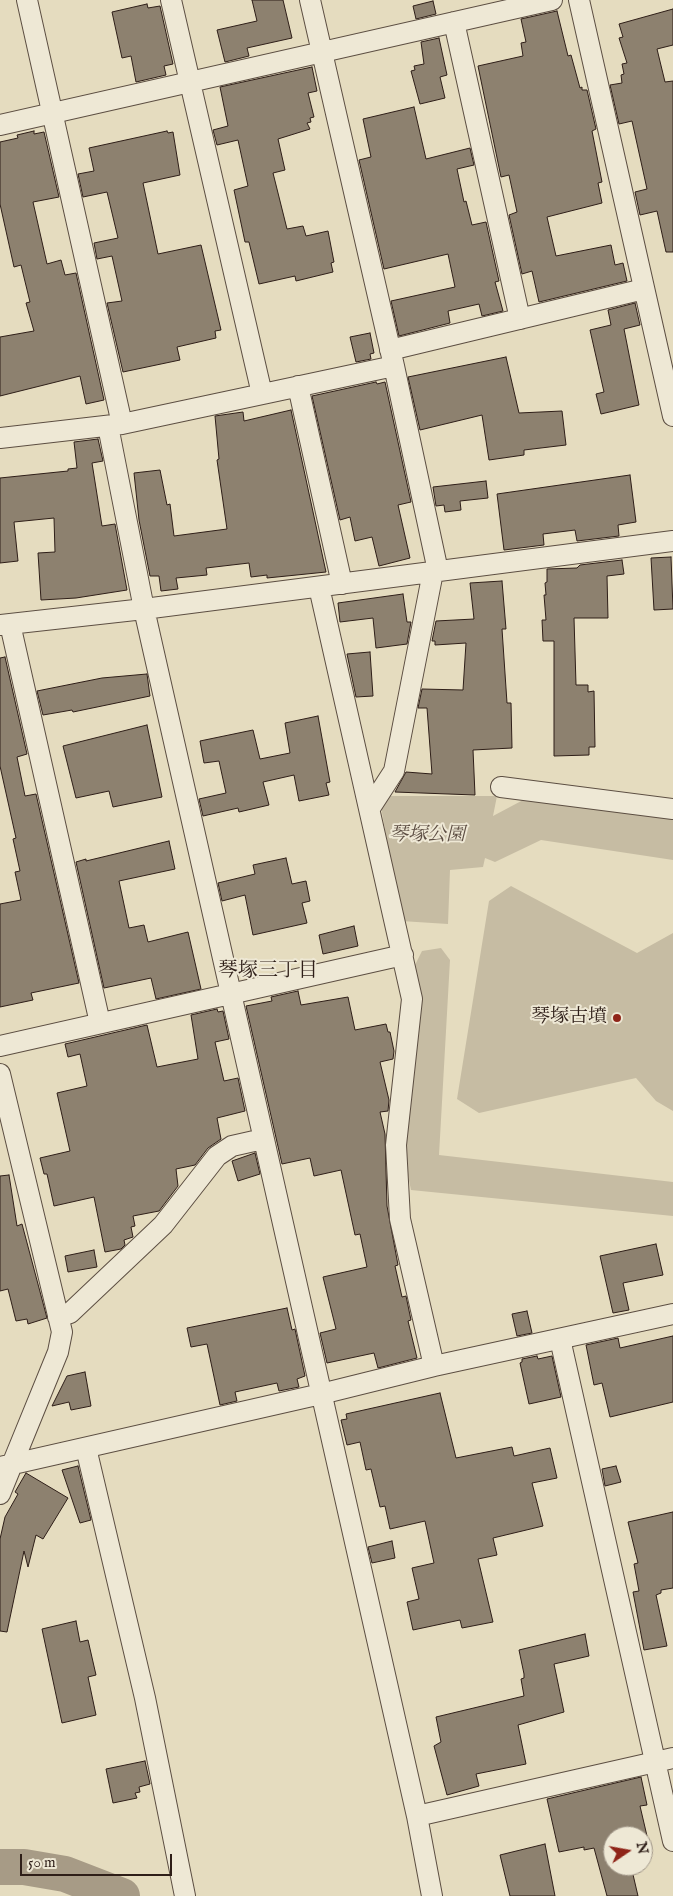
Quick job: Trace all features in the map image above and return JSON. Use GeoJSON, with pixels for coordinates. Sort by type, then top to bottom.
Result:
{"type":"FeatureCollection","features":[{"type":"Feature","properties":{"kind":"street"},"geometry":{"type":"LineString","coordinates":[[27,0],[52,113],[115,425],[144,609],[417,1816],[432,1896]]}},
{"type":"Feature","properties":{"kind":"street"},"geometry":{"type":"LineString","coordinates":[[171,0],[262,394]]}},
{"type":"Feature","properties":{"kind":"street"},"geometry":{"type":"LineString","coordinates":[[310,0],[392,358],[436,572],[394,771],[370,808]]}},
{"type":"Feature","properties":{"kind":"street"},"geometry":{"type":"LineString","coordinates":[[0,125],[552,0]]}},
{"type":"Feature","properties":{"kind":"street"},"geometry":{"type":"LineString","coordinates":[[579,0],[673,416]]}},
{"type":"Feature","properties":{"kind":"street"},"geometry":{"type":"LineString","coordinates":[[454,22],[520,319]]}},
{"type":"Feature","properties":{"kind":"street"},"geometry":{"type":"LineString","coordinates":[[0,438],[115,425],[298,386],[520,319],[644,289]]}},
{"type":"Feature","properties":{"kind":"street"},"geometry":{"type":"LineString","coordinates":[[298,386],[342,584]]}},
{"type":"Feature","properties":{"kind":"street"},"geometry":{"type":"LineString","coordinates":[[100,1023],[5,624],[144,609],[673,541]]}},
{"type":"Feature","properties":{"kind":"street"},"geometry":{"type":"LineString","coordinates":[[320,587],[404,955],[412,999],[396,1146],[400,1219],[434,1366]]}},
{"type":"Feature","properties":{"kind":"street"},"geometry":{"type":"LineString","coordinates":[[501,787],[673,809]]}},
{"type":"Feature","properties":{"kind":"street"},"geometry":{"type":"LineString","coordinates":[[0,1046],[404,955]]}},
{"type":"Feature","properties":{"kind":"street"},"geometry":{"type":"LineString","coordinates":[[0,1074],[62,1332],[58,1352],[7,1465],[0,1494]]}},
{"type":"Feature","properties":{"kind":"street"},"geometry":{"type":"LineString","coordinates":[[58,1317],[70,1313],[163,1225],[217,1156],[232,1146],[263,1139]]}},
{"type":"Feature","properties":{"kind":"street"},"geometry":{"type":"LineString","coordinates":[[7,1465],[321,1394],[434,1366],[673,1314]]}},
{"type":"Feature","properties":{"kind":"street"},"geometry":{"type":"LineString","coordinates":[[560,1339],[664,1760],[673,1841]]}},
{"type":"Feature","properties":{"kind":"street"},"geometry":{"type":"LineString","coordinates":[[86,1448],[145,1698],[185,1896]]}},
{"type":"Feature","properties":{"kind":"street"},"geometry":{"type":"LineString","coordinates":[[417,1816],[664,1760]]}},
{"type":"Feature","properties":{"kind":"green space","name":"琴塚公園"},"geometry":{"type":"Polygon","coordinates":[[[390,796],[497,796],[493,816],[525,799],[673,818],[673,860],[541,840],[495,862],[485,858],[483,867],[450,870],[448,924],[401,921],[381,807],[390,796]]]}},
{"type":"Feature","properties":{"kind":"green space"},"geometry":{"type":"Polygon","coordinates":[[[511,886],[637,953],[673,933],[673,1111],[656,1101],[636,1078],[479,1113],[457,1099],[489,901],[511,886]]]}},
{"type":"Feature","properties":{"kind":"green space"},"geometry":{"type":"Polygon","coordinates":[[[441,948],[450,960],[439,1155],[673,1182],[673,1216],[411,1190],[402,1146],[414,967],[422,951],[441,948]]]}},
{"type":"Feature","properties":{"kind":"building"},"geometry":{"type":"Polygon","coordinates":[[[252,0],[283,0],[292,38],[247,48],[249,56],[225,62],[217,30],[257,21],[252,0]]]}},
{"type":"Feature","properties":{"kind":"building"},"geometry":{"type":"Polygon","coordinates":[[[433,1],[436,14],[416,19],[413,6],[433,1]]]}},
{"type":"Feature","properties":{"kind":"building"},"geometry":{"type":"Polygon","coordinates":[[[147,4],[148,8],[160,6],[173,64],[164,66],[166,75],[136,82],[131,56],[122,58],[112,12],[147,4]]]}},
{"type":"Feature","properties":{"kind":"building"},"geometry":{"type":"Polygon","coordinates":[[[673,9],[673,45],[657,49],[665,82],[673,81],[673,252],[666,252],[657,211],[640,215],[635,192],[647,189],[632,121],[619,124],[610,85],[622,83],[621,75],[624,74],[622,64],[627,63],[619,38],[623,37],[619,24],[673,9]]]}},
{"type":"Feature","properties":{"kind":"building"},"geometry":{"type":"Polygon","coordinates":[[[557,11],[568,56],[571,55],[580,88],[582,87],[582,90],[587,90],[596,129],[592,131],[602,182],[598,183],[602,203],[547,217],[556,256],[611,245],[615,265],[623,263],[627,281],[539,302],[532,271],[522,274],[509,215],[517,212],[509,175],[501,177],[478,66],[523,56],[521,43],[526,42],[521,19],[557,11]]]}},
{"type":"Feature","properties":{"kind":"building"},"geometry":{"type":"Polygon","coordinates":[[[439,38],[447,75],[440,77],[445,98],[420,104],[411,71],[415,70],[414,66],[424,64],[421,42],[439,38]]]}},
{"type":"Feature","properties":{"kind":"building"},"geometry":{"type":"Polygon","coordinates":[[[312,67],[317,91],[308,93],[314,117],[310,118],[311,122],[307,123],[310,129],[278,139],[285,170],[273,173],[287,229],[303,226],[306,236],[328,231],[334,262],[331,263],[333,272],[296,281],[295,276],[259,284],[249,242],[245,242],[234,190],[248,186],[238,140],[217,145],[213,130],[228,126],[220,87],[312,67]]]}},
{"type":"Feature","properties":{"kind":"building"},"geometry":{"type":"Polygon","coordinates":[[[414,107],[426,159],[470,148],[474,165],[457,169],[464,202],[466,201],[472,225],[486,222],[499,281],[495,282],[503,311],[482,316],[479,304],[448,311],[450,323],[399,336],[391,301],[455,287],[448,254],[384,269],[359,160],[371,157],[363,119],[414,107]]]}},
{"type":"Feature","properties":{"kind":"building"},"geometry":{"type":"Polygon","coordinates":[[[34,131],[34,134],[44,132],[59,197],[33,202],[47,264],[61,260],[65,275],[76,273],[104,400],[86,404],[80,376],[0,396],[0,337],[34,331],[26,303],[30,302],[21,265],[14,267],[0,204],[0,142],[18,138],[17,135],[34,131]]]}},
{"type":"Feature","properties":{"kind":"building"},"geometry":{"type":"Polygon","coordinates":[[[167,131],[168,133],[173,132],[180,175],[143,183],[158,254],[201,245],[221,330],[215,331],[216,338],[177,347],[180,360],[123,372],[107,303],[122,301],[112,256],[97,259],[94,243],[118,238],[107,192],[83,197],[78,174],[94,171],[89,148],[167,131]]]}},
{"type":"Feature","properties":{"kind":"building"},"geometry":{"type":"Polygon","coordinates":[[[635,303],[640,325],[624,329],[639,405],[601,414],[596,394],[604,392],[590,330],[611,325],[608,310],[635,303]]]}},
{"type":"Feature","properties":{"kind":"building"},"geometry":{"type":"Polygon","coordinates":[[[370,333],[374,353],[370,354],[371,359],[356,362],[350,337],[370,333]]]}},
{"type":"Feature","properties":{"kind":"building"},"geometry":{"type":"Polygon","coordinates":[[[506,357],[519,413],[562,411],[566,445],[524,450],[524,455],[489,460],[482,415],[420,430],[408,377],[506,357]]]}},
{"type":"Feature","properties":{"kind":"building"},"geometry":{"type":"Polygon","coordinates":[[[376,382],[377,384],[385,382],[411,502],[398,505],[410,558],[379,566],[372,537],[355,541],[350,517],[340,520],[312,396],[376,382]]]}},
{"type":"Feature","properties":{"kind":"building"},"geometry":{"type":"Polygon","coordinates":[[[291,410],[326,572],[267,578],[267,575],[251,577],[249,563],[206,568],[207,575],[176,578],[178,589],[161,591],[159,576],[150,576],[139,520],[134,473],[160,470],[167,505],[170,504],[174,536],[227,529],[217,460],[219,459],[215,416],[243,412],[244,421],[291,410]]]}},
{"type":"Feature","properties":{"kind":"building"},"geometry":{"type":"Polygon","coordinates":[[[98,439],[103,461],[92,463],[102,526],[115,524],[127,590],[76,598],[41,600],[38,553],[55,552],[54,518],[14,522],[18,561],[0,563],[0,478],[68,471],[68,469],[77,468],[74,442],[98,439]]]}},
{"type":"Feature","properties":{"kind":"building"},"geometry":{"type":"Polygon","coordinates":[[[630,475],[636,522],[618,525],[619,536],[577,541],[575,530],[543,534],[544,545],[504,550],[497,494],[630,475]]]}},
{"type":"Feature","properties":{"kind":"building"},"geometry":{"type":"Polygon","coordinates":[[[486,481],[488,498],[460,501],[461,510],[445,512],[444,505],[436,506],[433,487],[486,481]]]}},
{"type":"Feature","properties":{"kind":"building"},"geometry":{"type":"Polygon","coordinates":[[[671,557],[673,609],[654,610],[651,558],[671,557]]]}},
{"type":"Feature","properties":{"kind":"building"},"geometry":{"type":"Polygon","coordinates":[[[622,560],[624,574],[607,576],[608,618],[574,618],[576,685],[588,685],[588,692],[594,691],[595,747],[589,747],[589,755],[554,756],[554,641],[543,641],[542,620],[546,620],[544,595],[546,595],[547,569],[577,568],[580,565],[622,560]]]}},
{"type":"Feature","properties":{"kind":"building"},"geometry":{"type":"Polygon","coordinates":[[[502,581],[506,629],[502,629],[507,703],[511,703],[512,748],[473,750],[475,795],[395,792],[406,772],[432,774],[427,708],[418,708],[422,689],[463,690],[466,643],[435,645],[435,641],[432,641],[436,621],[474,619],[470,583],[502,581]]]}},
{"type":"Feature","properties":{"kind":"building"},"geometry":{"type":"Polygon","coordinates":[[[403,594],[407,622],[411,622],[407,644],[376,648],[373,618],[340,622],[338,603],[403,594]]]}},
{"type":"Feature","properties":{"kind":"building"},"geometry":{"type":"Polygon","coordinates":[[[370,652],[373,696],[356,697],[347,654],[370,652]]]}},
{"type":"Feature","properties":{"kind":"building"},"geometry":{"type":"Polygon","coordinates":[[[5,657],[27,754],[17,757],[25,796],[36,794],[79,983],[31,993],[33,1000],[0,1007],[0,904],[21,900],[15,872],[20,871],[13,839],[16,838],[0,766],[0,658],[5,657]]]}},
{"type":"Feature","properties":{"kind":"building"},"geometry":{"type":"Polygon","coordinates":[[[147,674],[150,696],[73,712],[72,710],[43,715],[37,691],[102,678],[147,674]]]}},
{"type":"Feature","properties":{"kind":"building"},"geometry":{"type":"Polygon","coordinates":[[[318,716],[330,782],[326,783],[329,795],[299,801],[294,775],[263,782],[269,805],[239,812],[238,808],[203,816],[199,799],[226,793],[219,761],[204,763],[200,741],[253,730],[260,759],[290,753],[285,723],[318,716]]]}},
{"type":"Feature","properties":{"kind":"building"},"geometry":{"type":"Polygon","coordinates":[[[147,725],[162,797],[113,807],[109,791],[76,798],[63,746],[147,725]]]}},
{"type":"Feature","properties":{"kind":"building"},"geometry":{"type":"Polygon","coordinates":[[[169,841],[175,869],[119,881],[129,928],[144,925],[148,942],[188,932],[201,989],[156,999],[151,978],[104,988],[76,862],[169,841]]]}},
{"type":"Feature","properties":{"kind":"building"},"geometry":{"type":"Polygon","coordinates":[[[286,858],[292,884],[306,881],[310,901],[302,903],[307,923],[253,935],[245,895],[222,901],[218,883],[255,874],[253,865],[286,858]]]}},
{"type":"Feature","properties":{"kind":"building"},"geometry":{"type":"Polygon","coordinates":[[[354,926],[358,946],[323,954],[319,935],[354,926]]]}},
{"type":"Feature","properties":{"kind":"building"},"geometry":{"type":"Polygon","coordinates":[[[298,991],[301,1005],[348,997],[355,1030],[386,1024],[388,1032],[390,1032],[394,1051],[393,1059],[380,1062],[389,1100],[388,1111],[380,1112],[385,1134],[387,1206],[398,1265],[395,1266],[402,1297],[406,1296],[411,1320],[408,1321],[417,1358],[378,1368],[374,1353],[327,1363],[320,1333],[336,1329],[323,1277],[367,1267],[360,1234],[355,1235],[341,1170],[314,1176],[310,1158],[282,1164],[246,1006],[272,1001],[271,997],[298,991]]]}},
{"type":"Feature","properties":{"kind":"building"},"geometry":{"type":"Polygon","coordinates":[[[217,1009],[218,1012],[223,1011],[229,1039],[215,1042],[224,1081],[238,1078],[245,1111],[217,1118],[221,1139],[208,1148],[195,1165],[176,1169],[178,1186],[159,1211],[133,1216],[135,1226],[131,1227],[133,1237],[124,1240],[125,1245],[121,1249],[105,1252],[94,1197],[54,1206],[47,1174],[44,1174],[40,1158],[70,1151],[57,1093],[87,1086],[80,1054],[68,1057],[65,1044],[147,1025],[157,1067],[198,1059],[191,1015],[217,1009]]]}},
{"type":"Feature","properties":{"kind":"building"},"geometry":{"type":"Polygon","coordinates":[[[255,1153],[260,1174],[238,1181],[232,1161],[255,1153]]]}},
{"type":"Feature","properties":{"kind":"building"},"geometry":{"type":"Polygon","coordinates":[[[9,1175],[17,1226],[22,1224],[47,1318],[28,1324],[27,1319],[16,1321],[8,1289],[0,1291],[0,1176],[9,1175]]]}},
{"type":"Feature","properties":{"kind":"building"},"geometry":{"type":"Polygon","coordinates":[[[656,1244],[663,1275],[623,1283],[629,1310],[613,1313],[600,1256],[656,1244]]]}},
{"type":"Feature","properties":{"kind":"building"},"geometry":{"type":"Polygon","coordinates":[[[94,1250],[97,1267],[68,1272],[65,1256],[94,1250]]]}},
{"type":"Feature","properties":{"kind":"building"},"geometry":{"type":"Polygon","coordinates":[[[287,1308],[292,1330],[295,1329],[305,1376],[297,1379],[299,1387],[279,1391],[277,1383],[235,1392],[237,1401],[220,1405],[207,1344],[191,1347],[187,1328],[287,1308]]]}},
{"type":"Feature","properties":{"kind":"building"},"geometry":{"type":"Polygon","coordinates":[[[527,1311],[532,1333],[517,1336],[512,1314],[527,1311]]]}},
{"type":"Feature","properties":{"kind":"building"},"geometry":{"type":"Polygon","coordinates":[[[673,1336],[673,1402],[610,1417],[602,1383],[594,1385],[586,1345],[618,1338],[620,1348],[673,1336]]]}},
{"type":"Feature","properties":{"kind":"building"},"geometry":{"type":"Polygon","coordinates":[[[537,1356],[538,1359],[552,1356],[561,1397],[529,1404],[520,1363],[522,1359],[537,1356]]]}},
{"type":"Feature","properties":{"kind":"building"},"geometry":{"type":"Polygon","coordinates":[[[85,1372],[91,1406],[71,1410],[69,1402],[52,1406],[67,1376],[85,1372]]]}},
{"type":"Feature","properties":{"kind":"building"},"geometry":{"type":"Polygon","coordinates":[[[440,1393],[456,1458],[512,1447],[514,1456],[550,1448],[557,1478],[532,1483],[543,1526],[493,1538],[497,1555],[478,1559],[493,1622],[462,1628],[460,1620],[413,1630],[407,1602],[419,1599],[412,1568],[434,1563],[425,1521],[390,1529],[385,1506],[380,1507],[371,1469],[366,1470],[360,1442],[347,1445],[341,1420],[347,1419],[346,1414],[440,1393]]]}},
{"type":"Feature","properties":{"kind":"building"},"geometry":{"type":"Polygon","coordinates":[[[78,1466],[91,1520],[80,1523],[62,1470],[78,1466]]]}},
{"type":"Feature","properties":{"kind":"building"},"geometry":{"type":"Polygon","coordinates":[[[616,1466],[621,1482],[605,1486],[602,1469],[616,1466]]]}},
{"type":"Feature","properties":{"kind":"building"},"geometry":{"type":"Polygon","coordinates":[[[26,1473],[68,1498],[43,1539],[36,1535],[28,1567],[24,1551],[7,1632],[0,1631],[0,1539],[5,1517],[18,1494],[15,1492],[26,1473]]]}},
{"type":"Feature","properties":{"kind":"building"},"geometry":{"type":"Polygon","coordinates":[[[673,1512],[673,1588],[661,1590],[661,1593],[656,1595],[667,1646],[644,1650],[633,1592],[639,1591],[634,1564],[638,1563],[628,1522],[673,1512]]]}},
{"type":"Feature","properties":{"kind":"building"},"geometry":{"type":"Polygon","coordinates":[[[392,1541],[395,1558],[372,1563],[368,1547],[392,1541]]]}},
{"type":"Feature","properties":{"kind":"building"},"geometry":{"type":"Polygon","coordinates":[[[76,1621],[80,1642],[88,1640],[96,1675],[88,1677],[96,1715],[62,1723],[42,1629],[76,1621]]]}},
{"type":"Feature","properties":{"kind":"building"},"geometry":{"type":"Polygon","coordinates":[[[585,1634],[589,1656],[554,1664],[564,1712],[518,1725],[526,1764],[476,1774],[479,1786],[447,1795],[434,1746],[441,1742],[436,1717],[524,1696],[521,1679],[524,1678],[524,1674],[519,1650],[585,1634]]]}},
{"type":"Feature","properties":{"kind":"building"},"geometry":{"type":"Polygon","coordinates":[[[145,1761],[150,1784],[139,1787],[140,1792],[135,1793],[137,1798],[113,1803],[106,1769],[145,1761]]]}},
{"type":"Feature","properties":{"kind":"building"},"geometry":{"type":"Polygon","coordinates":[[[641,1777],[647,1805],[640,1806],[645,1826],[603,1826],[603,1876],[633,1876],[638,1896],[607,1896],[594,1848],[584,1850],[584,1847],[559,1852],[547,1799],[641,1777]]]}},
{"type":"Feature","properties":{"kind":"building"},"geometry":{"type":"Polygon","coordinates":[[[545,1844],[555,1896],[510,1896],[500,1855],[545,1844]]]}},
{"type":"Feature","properties":{"kind":"waterway"},"geometry":{"type":"LineString","coordinates":[[0,1867],[24,1867],[65,1874],[122,1896]]}},
{"type":"Feature","properties":{"kind":"place","name":"琴塚古墳"},"geometry":{"type":"Point","coordinates":[617,1018]}},
{"type":"Feature","properties":{"kind":"district","name":"琴塚三丁目"},"geometry":{"type":"Point","coordinates":[268,972]}}]}
